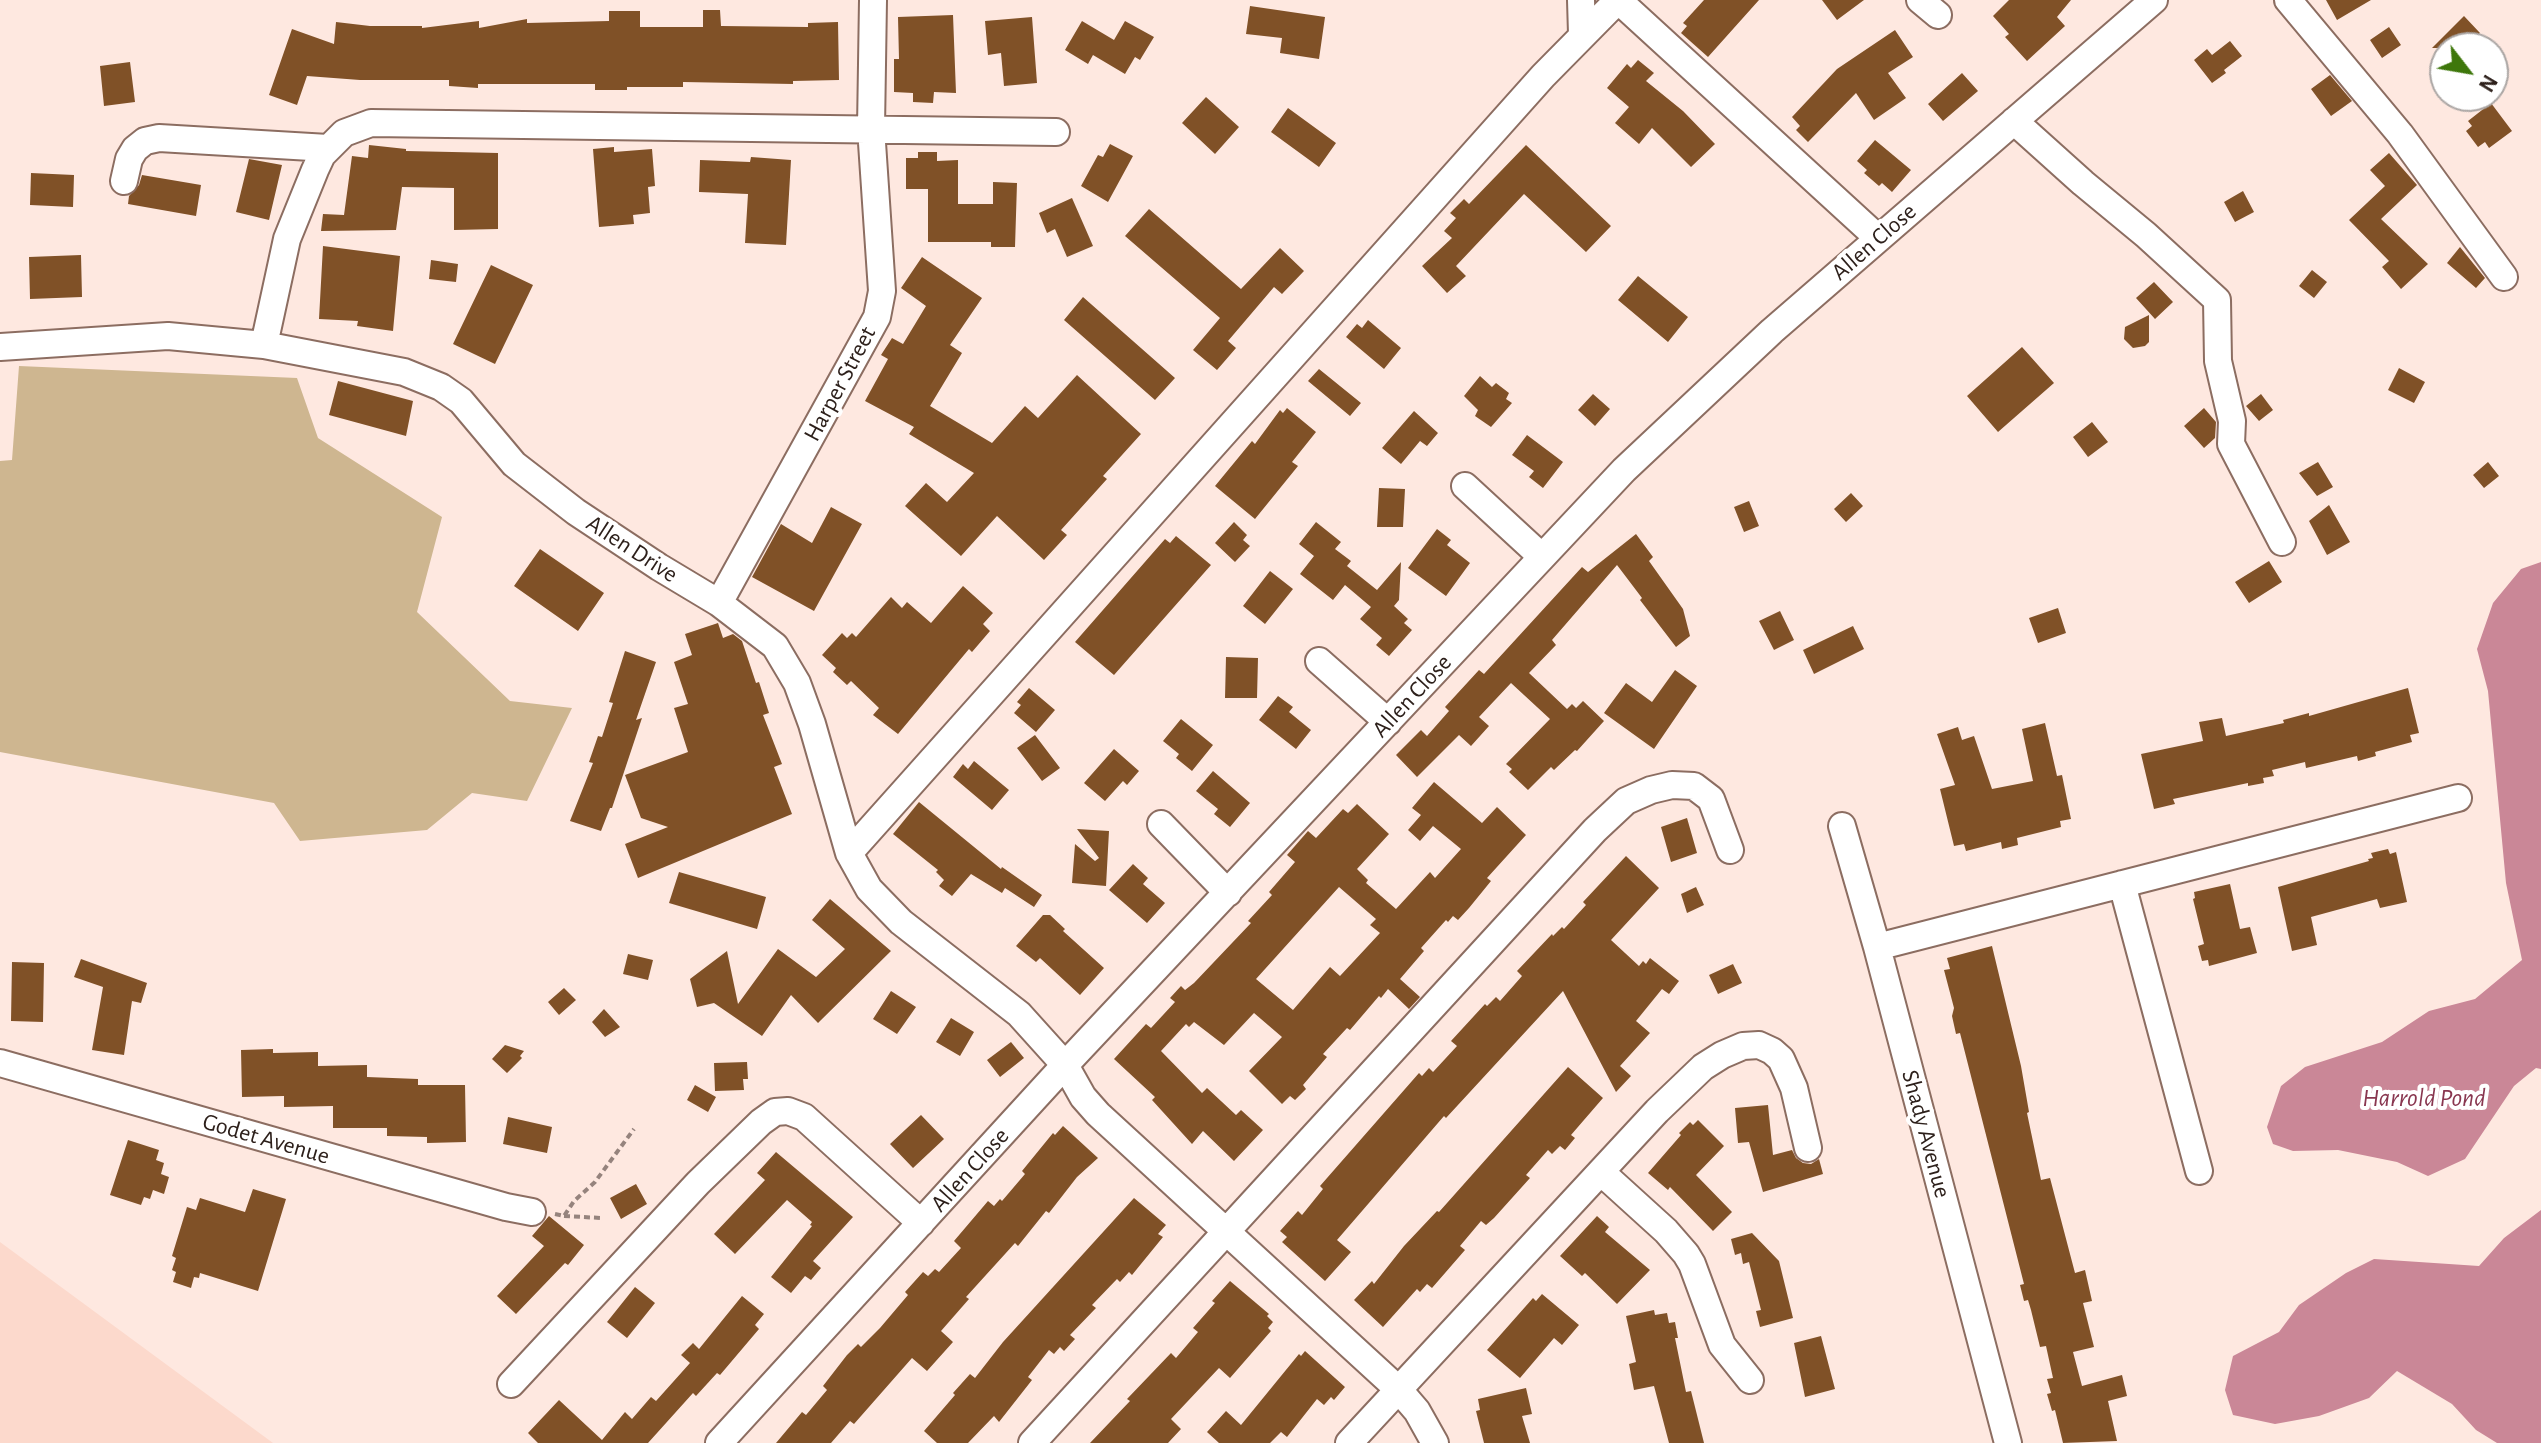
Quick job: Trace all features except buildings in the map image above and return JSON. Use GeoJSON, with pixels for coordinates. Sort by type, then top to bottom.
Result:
{"type":"FeatureCollection","features":[{"type":"Feature","properties":{"kind":"street","name":"Harper Street"},"geometry":{"type":"LineString","coordinates":[[719,603],[877,317],[882,291],[871,128],[873,0]]}},
{"type":"Feature","properties":{"kind":"street"},"geometry":{"type":"LineString","coordinates":[[1581,0],[1582,34]]}},
{"type":"Feature","properties":{"kind":"street"},"geometry":{"type":"LineString","coordinates":[[849,853],[1582,34],[1618,0],[1878,238]]}},
{"type":"Feature","properties":{"kind":"street","name":"Allen Close"},"geometry":{"type":"LineString","coordinates":[[719,1443],[1065,1065],[1624,470],[1772,331],[2154,0]]}},
{"type":"Feature","properties":{"kind":"street"},"geometry":{"type":"LineString","coordinates":[[2288,0],[2400,134],[2504,277]]}},
{"type":"Feature","properties":{"kind":"street"},"geometry":{"type":"LineString","coordinates":[[2014,121],[2217,300],[2218,361],[2232,421],[2231,444],[2282,542]]}},
{"type":"Feature","properties":{"kind":"street"},"geometry":{"type":"LineString","coordinates":[[264,345],[287,239],[315,170],[328,148],[344,133],[371,123],[1056,132]]}},
{"type":"Feature","properties":{"kind":"street"},"geometry":{"type":"LineString","coordinates":[[124,181],[129,159],[135,149],[145,141],[159,138],[328,148]]}},
{"type":"Feature","properties":{"kind":"street","name":"Allen Drive"},"geometry":{"type":"LineString","coordinates":[[0,347],[168,336],[264,345],[404,372],[441,387],[461,401],[514,464],[576,512],[719,603],[775,646],[797,683],[849,853],[869,889],[887,908],[1019,1014],[1065,1065],[1083,1097],[1098,1114],[1399,1390],[1417,1411],[1435,1443]]}},
{"type":"Feature","properties":{"kind":"street"},"geometry":{"type":"LineString","coordinates":[[1465,486],[1542,557]]}},
{"type":"Feature","properties":{"kind":"street"},"geometry":{"type":"LineString","coordinates":[[1319,661],[1388,722]]}},
{"type":"Feature","properties":{"kind":"street"},"geometry":{"type":"LineString","coordinates":[[1032,1443],[1595,830],[1626,801],[1672,785],[1694,786],[1711,799],[1730,850]]}},
{"type":"Feature","properties":{"kind":"street"},"geometry":{"type":"LineString","coordinates":[[1877,947],[2458,798]]}},
{"type":"Feature","properties":{"kind":"street"},"geometry":{"type":"LineString","coordinates":[[1161,824],[1228,893]]}},
{"type":"Feature","properties":{"kind":"street","name":"Shady Avenue"},"geometry":{"type":"LineString","coordinates":[[1842,826],[2008,1443]]}},
{"type":"Feature","properties":{"kind":"street"},"geometry":{"type":"LineString","coordinates":[[2122,884],[2199,1171]]}},
{"type":"Feature","properties":{"kind":"street"},"geometry":{"type":"LineString","coordinates":[[1349,1443],[1681,1087],[1722,1055],[1743,1046],[1759,1045],[1781,1059],[1794,1088],[1808,1148]]}},
{"type":"Feature","properties":{"kind":"street","name":"Godet Avenue"},"geometry":{"type":"LineString","coordinates":[[0,1063],[532,1212]]}},
{"type":"Feature","properties":{"kind":"street"},"geometry":{"type":"LineString","coordinates":[[511,1384],[698,1183],[775,1112],[788,1111],[804,1117],[921,1223]]}},
{"type":"Feature","properties":{"kind":"street"},"geometry":{"type":"LineString","coordinates":[[1601,1172],[1666,1231],[1686,1254],[1722,1345],[1750,1380]]}},
{"type":"Feature","properties":{"kind":"path"},"geometry":{"type":"LineString","coordinates":[[564,1216],[574,1201],[595,1182],[634,1129]]}},
{"type":"Feature","properties":{"kind":"path"},"geometry":{"type":"LineString","coordinates":[[532,1212],[601,1218]]}},
{"type":"Feature","properties":{"kind":"shaded area"},"geometry":{"type":"Polygon","coordinates":[[[19,366],[297,378],[318,438],[442,517],[417,612],[510,701],[572,708],[527,801],[472,793],[427,830],[300,841],[274,803],[0,752],[0,461],[12,460],[19,366]]]}},
{"type":"Feature","properties":{"kind":"shaded area"},"geometry":{"type":"Polygon","coordinates":[[[0,1242],[273,1443],[0,1443],[0,1242]]]}},
{"type":"Feature","properties":{"kind":"water","name":"Harrold Pond"},"geometry":{"type":"Polygon","coordinates":[[[2541,562],[2541,1069],[2536,1068],[2514,1086],[2465,1159],[2428,1176],[2397,1162],[2338,1150],[2293,1151],[2273,1144],[2267,1127],[2281,1086],[2305,1067],[2382,1042],[2429,1011],[2475,999],[2522,960],[2506,883],[2488,691],[2477,649],[2493,603],[2521,569],[2541,562]]]}},
{"type":"Feature","properties":{"kind":"water"},"geometry":{"type":"Polygon","coordinates":[[[2541,1210],[2541,1443],[2497,1443],[2476,1430],[2452,1404],[2397,1371],[2369,1398],[2319,1416],[2275,1424],[2233,1415],[2225,1390],[2233,1356],[2279,1332],[2299,1305],[2346,1273],[2374,1259],[2479,1266],[2504,1238],[2541,1210]]]}}]}
